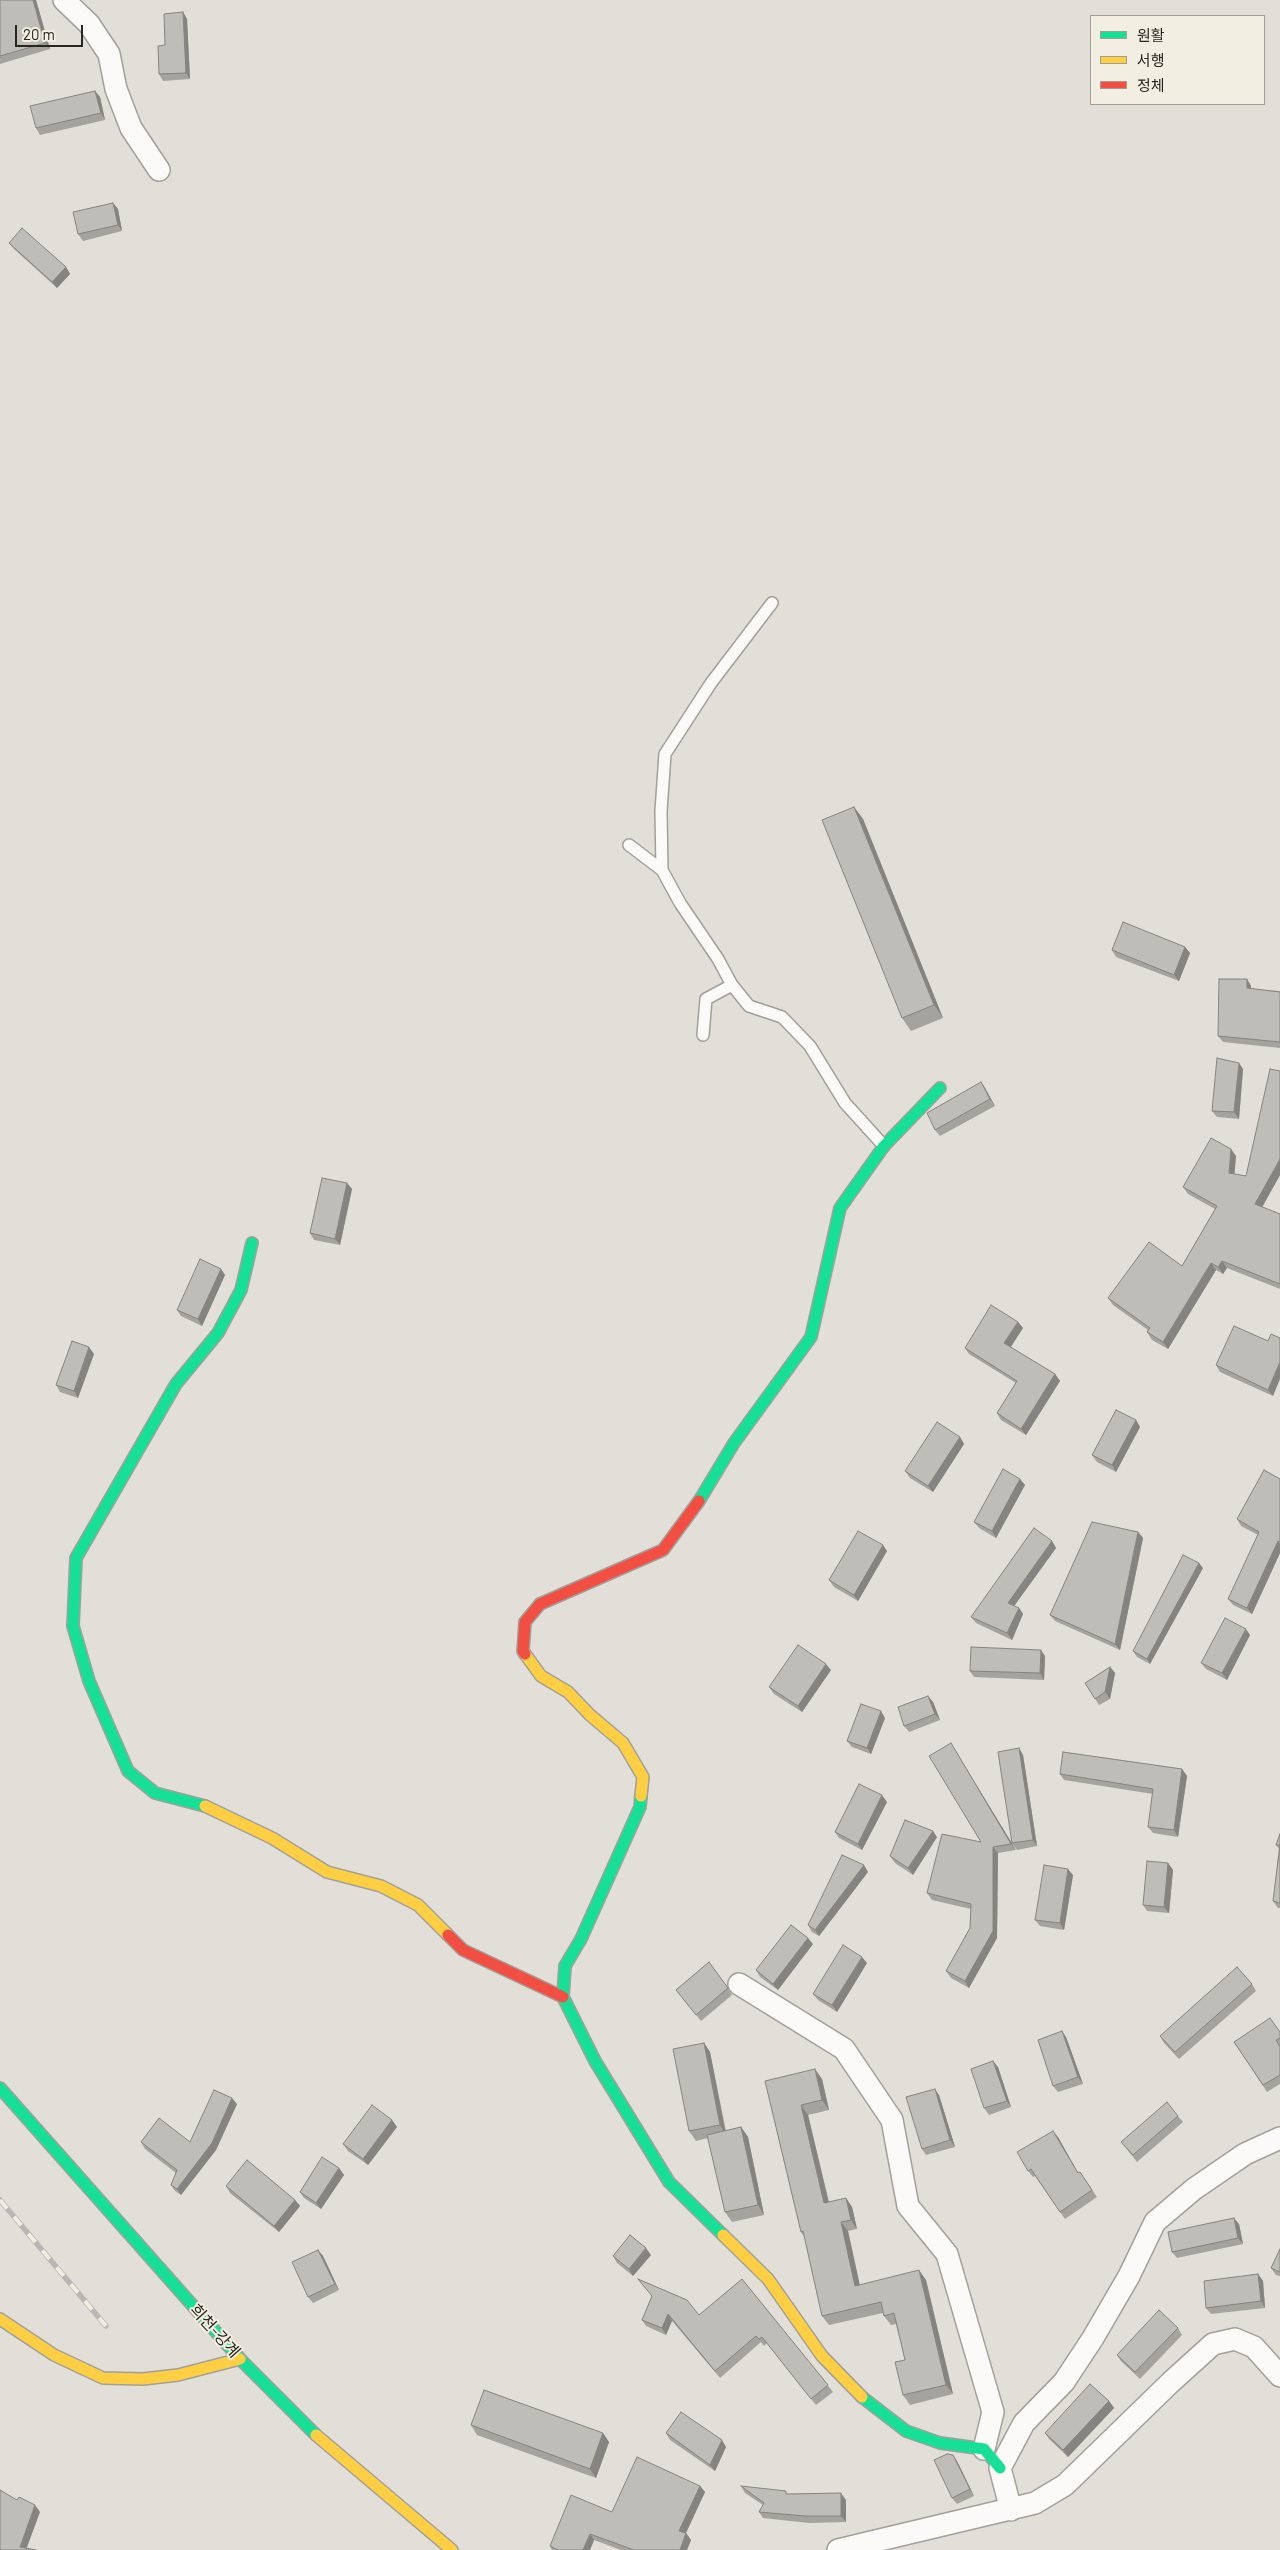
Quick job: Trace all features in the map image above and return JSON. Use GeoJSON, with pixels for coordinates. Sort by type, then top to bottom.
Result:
{"type":"FeatureCollection","features":[{"type":"Feature","properties":{"kind":"street"},"geometry":{"type":"LineString","coordinates":[[64,0],[89,24],[109,54],[116,89],[131,128],[159,170]]}},
{"type":"Feature","properties":{"kind":"street"},"geometry":{"type":"LineString","coordinates":[[940,1088],[884,1146],[840,1208],[811,1337],[734,1443],[693,1511],[663,1550],[540,1604],[525,1622],[523,1651],[541,1676],[568,1692],[590,1715],[623,1742],[643,1777],[640,1807],[566,1966],[563,1997],[595,2061],[669,2182],[768,2279],[822,2356],[864,2399],[906,2431],[940,2443],[984,2448],[1000,2468],[1010,2510]]}},
{"type":"Feature","properties":{"kind":"street"},"geometry":{"type":"LineString","coordinates":[[252,1243],[241,1290],[218,1333],[176,1384],[76,1558],[73,1626],[89,1680],[128,1771],[155,1793],[211,1807],[272,1838],[327,1872],[381,1886],[418,1905],[463,1950],[563,1997]]}},
{"type":"Feature","properties":{"kind":"street"},"geometry":{"type":"LineString","coordinates":[[739,1984],[844,2049],[892,2120],[908,2206],[947,2254],[993,2412],[984,2448]]}},
{"type":"Feature","properties":{"kind":"street","name":"희천-강계"},"geometry":{"type":"LineString","coordinates":[[0,2088],[240,2359],[312,2432],[452,2550]]}},
{"type":"Feature","properties":{"kind":"street"},"geometry":{"type":"LineString","coordinates":[[1000,2468],[1024,2423],[1064,2382],[1093,2338],[1129,2276],[1155,2222],[1194,2189],[1245,2154],[1280,2138]]}},
{"type":"Feature","properties":{"kind":"street"},"geometry":{"type":"LineString","coordinates":[[0,2319],[54,2355],[103,2378],[143,2379],[178,2375],[240,2359]]}},
{"type":"Feature","properties":{"kind":"street"},"geometry":{"type":"LineString","coordinates":[[838,2550],[1035,2503],[1065,2485],[1170,2382],[1213,2344],[1235,2339],[1254,2347],[1280,2376]]}},
{"type":"Feature","properties":{"kind":"lane"},"geometry":{"type":"LineString","coordinates":[[662,870],[661,811],[665,754],[711,683],[772,603]]}},
{"type":"Feature","properties":{"kind":"lane"},"geometry":{"type":"LineString","coordinates":[[629,845],[662,870],[680,903],[718,960],[732,985],[749,1006],[782,1018],[810,1046],[845,1103],[884,1146]]}},
{"type":"Feature","properties":{"kind":"lane"},"geometry":{"type":"LineString","coordinates":[[703,1035],[706,999],[732,985]]}},
{"type":"Feature","properties":{"kind":"building"},"geometry":{"type":"Polygon","coordinates":[[[0,0],[33,0],[45,43],[0,56],[0,0]]]}},
{"type":"Feature","properties":{"kind":"building"},"geometry":{"type":"Polygon","coordinates":[[[183,12],[186,73],[159,74],[158,46],[165,45],[164,14],[183,12]]]}},
{"type":"Feature","properties":{"kind":"building"},"geometry":{"type":"Polygon","coordinates":[[[95,91],[101,113],[36,128],[30,106],[95,91]]]}},
{"type":"Feature","properties":{"kind":"building"},"geometry":{"type":"Polygon","coordinates":[[[113,203],[118,225],[78,234],[73,212],[113,203]]]}},
{"type":"Feature","properties":{"kind":"building"},"geometry":{"type":"Polygon","coordinates":[[[22,228],[66,267],[52,282],[9,243],[22,228]]]}},
{"type":"Feature","properties":{"kind":"building"},"geometry":{"type":"Polygon","coordinates":[[[854,807],[934,1005],[902,1018],[822,820],[854,807]]]}},
{"type":"Feature","properties":{"kind":"building"},"geometry":{"type":"Polygon","coordinates":[[[1123,922],[1185,947],[1174,975],[1112,950],[1123,922]]]}},
{"type":"Feature","properties":{"kind":"building"},"geometry":{"type":"Polygon","coordinates":[[[1219,979],[1247,979],[1247,988],[1280,992],[1280,1042],[1218,1036],[1219,979]]]}},
{"type":"Feature","properties":{"kind":"building"},"geometry":{"type":"Polygon","coordinates":[[[1217,1058],[1239,1063],[1234,1112],[1212,1111],[1217,1058]]]}},
{"type":"Feature","properties":{"kind":"building"},"geometry":{"type":"Polygon","coordinates":[[[1270,1069],[1280,1071],[1280,1159],[1255,1204],[1280,1214],[1280,1284],[1222,1261],[1218,1267],[1211,1263],[1163,1342],[1147,1332],[1150,1328],[1108,1298],[1149,1242],[1182,1266],[1217,1206],[1183,1187],[1211,1138],[1231,1149],[1229,1173],[1246,1176],[1270,1069]]]}},
{"type":"Feature","properties":{"kind":"building"},"geometry":{"type":"Polygon","coordinates":[[[981,1082],[990,1099],[935,1130],[927,1113],[981,1082]]]}},
{"type":"Feature","properties":{"kind":"building"},"geometry":{"type":"Polygon","coordinates":[[[322,1178],[347,1183],[335,1239],[310,1233],[322,1178]]]}},
{"type":"Feature","properties":{"kind":"building"},"geometry":{"type":"Polygon","coordinates":[[[200,1259],[221,1269],[198,1319],[177,1310],[200,1259]]]}},
{"type":"Feature","properties":{"kind":"building"},"geometry":{"type":"Polygon","coordinates":[[[991,1305],[1018,1322],[1004,1343],[1055,1374],[1021,1429],[997,1413],[1017,1381],[965,1348],[991,1305]]]}},
{"type":"Feature","properties":{"kind":"building"},"geometry":{"type":"Polygon","coordinates":[[[1234,1326],[1268,1341],[1271,1334],[1280,1338],[1280,1362],[1268,1390],[1216,1365],[1234,1326]]]}},
{"type":"Feature","properties":{"kind":"building"},"geometry":{"type":"Polygon","coordinates":[[[72,1341],[89,1347],[74,1391],[56,1385],[72,1341]]]}},
{"type":"Feature","properties":{"kind":"building"},"geometry":{"type":"Polygon","coordinates":[[[1116,1410],[1136,1420],[1112,1465],[1092,1455],[1116,1410]]]}},
{"type":"Feature","properties":{"kind":"building"},"geometry":{"type":"Polygon","coordinates":[[[937,1422],[960,1437],[928,1486],[905,1471],[937,1422]]]}},
{"type":"Feature","properties":{"kind":"building"},"geometry":{"type":"Polygon","coordinates":[[[1003,1469],[1020,1479],[992,1531],[974,1522],[1003,1469]]]}},
{"type":"Feature","properties":{"kind":"building"},"geometry":{"type":"Polygon","coordinates":[[[1264,1470],[1280,1479],[1280,1542],[1278,1541],[1247,1608],[1228,1599],[1259,1532],[1237,1519],[1264,1470]]]}},
{"type":"Feature","properties":{"kind":"building"},"geometry":{"type":"Polygon","coordinates":[[[1092,1522],[1138,1532],[1115,1644],[1050,1615],[1092,1522]]]}},
{"type":"Feature","properties":{"kind":"building"},"geometry":{"type":"Polygon","coordinates":[[[1034,1528],[1052,1541],[1008,1603],[1019,1608],[1007,1633],[971,1617],[1034,1528]]]}},
{"type":"Feature","properties":{"kind":"building"},"geometry":{"type":"Polygon","coordinates":[[[858,1531],[883,1545],[854,1595],[829,1580],[858,1531]]]}},
{"type":"Feature","properties":{"kind":"building"},"geometry":{"type":"Polygon","coordinates":[[[1183,1555],[1199,1563],[1147,1659],[1133,1651],[1183,1555]]]}},
{"type":"Feature","properties":{"kind":"building"},"geometry":{"type":"Polygon","coordinates":[[[1225,1618],[1246,1629],[1222,1673],[1201,1663],[1225,1618]]]}},
{"type":"Feature","properties":{"kind":"building"},"geometry":{"type":"Polygon","coordinates":[[[798,1645],[826,1664],[798,1706],[769,1687],[798,1645]]]}},
{"type":"Feature","properties":{"kind":"building"},"geometry":{"type":"Polygon","coordinates":[[[971,1647],[1041,1650],[1040,1673],[970,1671],[971,1647]]]}},
{"type":"Feature","properties":{"kind":"building"},"geometry":{"type":"Polygon","coordinates":[[[1110,1667],[1105,1692],[1095,1699],[1085,1683],[1110,1667]]]}},
{"type":"Feature","properties":{"kind":"building"},"geometry":{"type":"Polygon","coordinates":[[[928,1696],[935,1714],[904,1726],[898,1707],[928,1696]]]}},
{"type":"Feature","properties":{"kind":"building"},"geometry":{"type":"Polygon","coordinates":[[[861,1704],[881,1711],[867,1748],[847,1741],[861,1704]]]}},
{"type":"Feature","properties":{"kind":"building"},"geometry":{"type":"Polygon","coordinates":[[[951,1743],[1011,1844],[993,1847],[993,1931],[965,1981],[946,1971],[970,1928],[971,1904],[927,1893],[942,1834],[981,1842],[929,1756],[951,1743]]]}},
{"type":"Feature","properties":{"kind":"building"},"geometry":{"type":"Polygon","coordinates":[[[1019,1748],[1033,1840],[1012,1843],[998,1752],[1019,1748]]]}},
{"type":"Feature","properties":{"kind":"building"},"geometry":{"type":"Polygon","coordinates":[[[1063,1752],[1182,1769],[1174,1830],[1148,1827],[1153,1789],[1060,1774],[1063,1752]]]}},
{"type":"Feature","properties":{"kind":"building"},"geometry":{"type":"Polygon","coordinates":[[[859,1784],[882,1795],[858,1844],[835,1832],[859,1784]]]}},
{"type":"Feature","properties":{"kind":"building"},"geometry":{"type":"Polygon","coordinates":[[[905,1820],[933,1831],[908,1868],[890,1856],[905,1820]]]}},
{"type":"Feature","properties":{"kind":"building"},"geometry":{"type":"Polygon","coordinates":[[[1280,1834],[1280,1845],[1276,1845],[1280,1834]]]}},
{"type":"Feature","properties":{"kind":"building"},"geometry":{"type":"Polygon","coordinates":[[[1280,1845],[1280,1903],[1273,1901],[1280,1845]]]}},
{"type":"Feature","properties":{"kind":"building"},"geometry":{"type":"Polygon","coordinates":[[[842,1855],[864,1865],[815,1930],[808,1925],[842,1855]]]}},
{"type":"Feature","properties":{"kind":"building"},"geometry":{"type":"Polygon","coordinates":[[[1147,1861],[1168,1863],[1164,1907],[1143,1905],[1147,1861]]]}},
{"type":"Feature","properties":{"kind":"building"},"geometry":{"type":"Polygon","coordinates":[[[1044,1865],[1068,1869],[1060,1923],[1035,1920],[1044,1865]]]}},
{"type":"Feature","properties":{"kind":"building"},"geometry":{"type":"Polygon","coordinates":[[[791,1925],[808,1938],[773,1984],[756,1970],[791,1925]]]}},
{"type":"Feature","properties":{"kind":"building"},"geometry":{"type":"Polygon","coordinates":[[[843,1945],[862,1957],[832,2005],[813,1994],[843,1945]]]}},
{"type":"Feature","properties":{"kind":"building"},"geometry":{"type":"Polygon","coordinates":[[[709,1962],[728,1988],[696,2015],[676,1990],[709,1962]]]}},
{"type":"Feature","properties":{"kind":"building"},"geometry":{"type":"Polygon","coordinates":[[[1237,1967],[1252,1984],[1175,2052],[1160,2036],[1237,1967]]]}},
{"type":"Feature","properties":{"kind":"building"},"geometry":{"type":"Polygon","coordinates":[[[1270,2018],[1280,2032],[1280,2038],[1276,2040],[1280,2047],[1280,2075],[1263,2085],[1234,2042],[1270,2018]]]}},
{"type":"Feature","properties":{"kind":"building"},"geometry":{"type":"Polygon","coordinates":[[[1062,2031],[1078,2077],[1053,2086],[1038,2040],[1062,2031]]]}},
{"type":"Feature","properties":{"kind":"building"},"geometry":{"type":"Polygon","coordinates":[[[704,2043],[720,2125],[689,2131],[673,2049],[704,2043]]]}},
{"type":"Feature","properties":{"kind":"building"},"geometry":{"type":"Polygon","coordinates":[[[993,2061],[1007,2101],[984,2108],[971,2069],[993,2061]]]}},
{"type":"Feature","properties":{"kind":"building"},"geometry":{"type":"Polygon","coordinates":[[[815,2069],[822,2100],[801,2105],[824,2203],[846,2198],[851,2220],[841,2222],[855,2286],[919,2270],[946,2385],[903,2395],[895,2362],[905,2360],[894,2313],[884,2316],[881,2302],[822,2316],[803,2231],[801,2232],[765,2081],[815,2069]]]}},
{"type":"Feature","properties":{"kind":"building"},"geometry":{"type":"Polygon","coordinates":[[[935,2089],[950,2140],[922,2149],[906,2097],[935,2089]]]}},
{"type":"Feature","properties":{"kind":"building"},"geometry":{"type":"Polygon","coordinates":[[[214,2090],[232,2098],[212,2143],[177,2189],[171,2185],[177,2170],[141,2142],[159,2118],[190,2142],[214,2090]]]}},
{"type":"Feature","properties":{"kind":"building"},"geometry":{"type":"Polygon","coordinates":[[[1167,2102],[1178,2116],[1133,2155],[1121,2142],[1167,2102]]]}},
{"type":"Feature","properties":{"kind":"building"},"geometry":{"type":"Polygon","coordinates":[[[372,2105],[392,2120],[363,2159],[343,2144],[372,2105]]]}},
{"type":"Feature","properties":{"kind":"building"},"geometry":{"type":"Polygon","coordinates":[[[741,2127],[758,2205],[725,2212],[707,2135],[741,2127]]]}},
{"type":"Feature","properties":{"kind":"building"},"geometry":{"type":"Polygon","coordinates":[[[1053,2131],[1078,2173],[1080,2172],[1092,2190],[1060,2212],[1031,2169],[1028,2171],[1017,2152],[1053,2131]]]}},
{"type":"Feature","properties":{"kind":"building"},"geometry":{"type":"Polygon","coordinates":[[[322,2157],[339,2168],[316,2203],[300,2192],[322,2157]]]}},
{"type":"Feature","properties":{"kind":"building"},"geometry":{"type":"Polygon","coordinates":[[[247,2160],[295,2200],[274,2226],[226,2186],[247,2160]]]}},
{"type":"Feature","properties":{"kind":"building"},"geometry":{"type":"Polygon","coordinates":[[[1234,2218],[1238,2238],[1172,2252],[1168,2232],[1234,2218]]]}},
{"type":"Feature","properties":{"kind":"building"},"geometry":{"type":"Polygon","coordinates":[[[630,2235],[646,2248],[629,2269],[613,2256],[630,2235]]]}},
{"type":"Feature","properties":{"kind":"building"},"geometry":{"type":"Polygon","coordinates":[[[1280,2249],[1280,2272],[1271,2268],[1280,2249]]]}},
{"type":"Feature","properties":{"kind":"building"},"geometry":{"type":"Polygon","coordinates":[[[318,2250],[335,2284],[308,2297],[292,2262],[318,2250]]]}},
{"type":"Feature","properties":{"kind":"building"},"geometry":{"type":"Polygon","coordinates":[[[1258,2274],[1261,2301],[1206,2308],[1204,2281],[1258,2274]]]}},
{"type":"Feature","properties":{"kind":"building"},"geometry":{"type":"Polygon","coordinates":[[[638,2279],[687,2300],[699,2315],[742,2279],[828,2385],[811,2399],[762,2337],[759,2339],[756,2336],[715,2371],[668,2314],[662,2328],[642,2320],[652,2296],[638,2279]]]}},
{"type":"Feature","properties":{"kind":"building"},"geometry":{"type":"Polygon","coordinates":[[[1159,2310],[1178,2328],[1135,2372],[1117,2355],[1159,2310]]]}},
{"type":"Feature","properties":{"kind":"building"},"geometry":{"type":"Polygon","coordinates":[[[1090,2384],[1109,2401],[1063,2450],[1045,2433],[1090,2384]]]}},
{"type":"Feature","properties":{"kind":"building"},"geometry":{"type":"Polygon","coordinates":[[[484,2390],[603,2433],[590,2469],[471,2425],[484,2390]]]}},
{"type":"Feature","properties":{"kind":"building"},"geometry":{"type":"Polygon","coordinates":[[[681,2412],[722,2440],[710,2465],[666,2433],[681,2412]]]}},
{"type":"Feature","properties":{"kind":"building"},"geometry":{"type":"Polygon","coordinates":[[[947,2454],[953,2455],[970,2489],[952,2498],[934,2460],[947,2454]]]}},
{"type":"Feature","properties":{"kind":"building"},"geometry":{"type":"Polygon","coordinates":[[[637,2457],[700,2486],[679,2531],[686,2533],[680,2550],[634,2550],[590,2534],[583,2550],[558,2550],[550,2546],[571,2495],[612,2512],[637,2457]]]}},
{"type":"Feature","properties":{"kind":"building"},"geometry":{"type":"Polygon","coordinates":[[[741,2486],[786,2491],[786,2494],[841,2493],[841,2516],[805,2516],[759,2512],[764,2503],[741,2486]]]}},
{"type":"Feature","properties":{"kind":"building"},"geometry":{"type":"Polygon","coordinates":[[[0,2490],[17,2500],[19,2497],[35,2505],[20,2547],[36,2550],[0,2550],[0,2490]]]}},
{"type":"Feature","properties":{"kind":"railway"},"geometry":{"type":"LineString","coordinates":[[0,2200],[106,2326]]}},
{"type":"Feature","properties":{"kind":"traffic: fast"},"geometry":{"type":"LineString","coordinates":[[699,1501],[734,1443],[811,1337],[840,1208],[884,1146],[940,1088]]}},
{"type":"Feature","properties":{"kind":"traffic: fast"},"geometry":{"type":"LineString","coordinates":[[205,1806],[155,1793],[128,1771],[89,1681],[73,1626],[76,1558],[176,1384],[218,1333],[241,1290],[252,1243]]}},
{"type":"Feature","properties":{"kind":"traffic: fast"},"geometry":{"type":"LineString","coordinates":[[641,1796],[640,1807],[581,1939],[565,1966],[563,1997],[595,2061],[669,2182],[723,2235]]}},
{"type":"Feature","properties":{"kind":"traffic: fast"},"geometry":{"type":"LineString","coordinates":[[0,2088],[240,2359],[316,2435]]}},
{"type":"Feature","properties":{"kind":"traffic: fast"},"geometry":{"type":"LineString","coordinates":[[862,2397],[906,2431],[940,2443],[984,2449],[1000,2468]]}},
{"type":"Feature","properties":{"kind":"traffic: slow"},"geometry":{"type":"LineString","coordinates":[[525,1654],[541,1676],[568,1692],[590,1715],[623,1743],[643,1777],[641,1796]]}},
{"type":"Feature","properties":{"kind":"traffic: slow"},"geometry":{"type":"LineString","coordinates":[[205,1806],[272,1838],[327,1872],[381,1886],[418,1905],[448,1935]]}},
{"type":"Feature","properties":{"kind":"traffic: slow"},"geometry":{"type":"LineString","coordinates":[[723,2235],[768,2279],[822,2356],[862,2397]]}},
{"type":"Feature","properties":{"kind":"traffic: slow"},"geometry":{"type":"LineString","coordinates":[[0,2319],[54,2355],[103,2378],[143,2379],[178,2375],[240,2359]]}},
{"type":"Feature","properties":{"kind":"traffic: slow"},"geometry":{"type":"LineString","coordinates":[[316,2435],[452,2550]]}},
{"type":"Feature","properties":{"kind":"traffic: jam"},"geometry":{"type":"LineString","coordinates":[[525,1654],[523,1651],[525,1622],[540,1604],[663,1550],[699,1501]]}},
{"type":"Feature","properties":{"kind":"traffic: jam"},"geometry":{"type":"LineString","coordinates":[[448,1935],[463,1950],[563,1997]]}}]}
